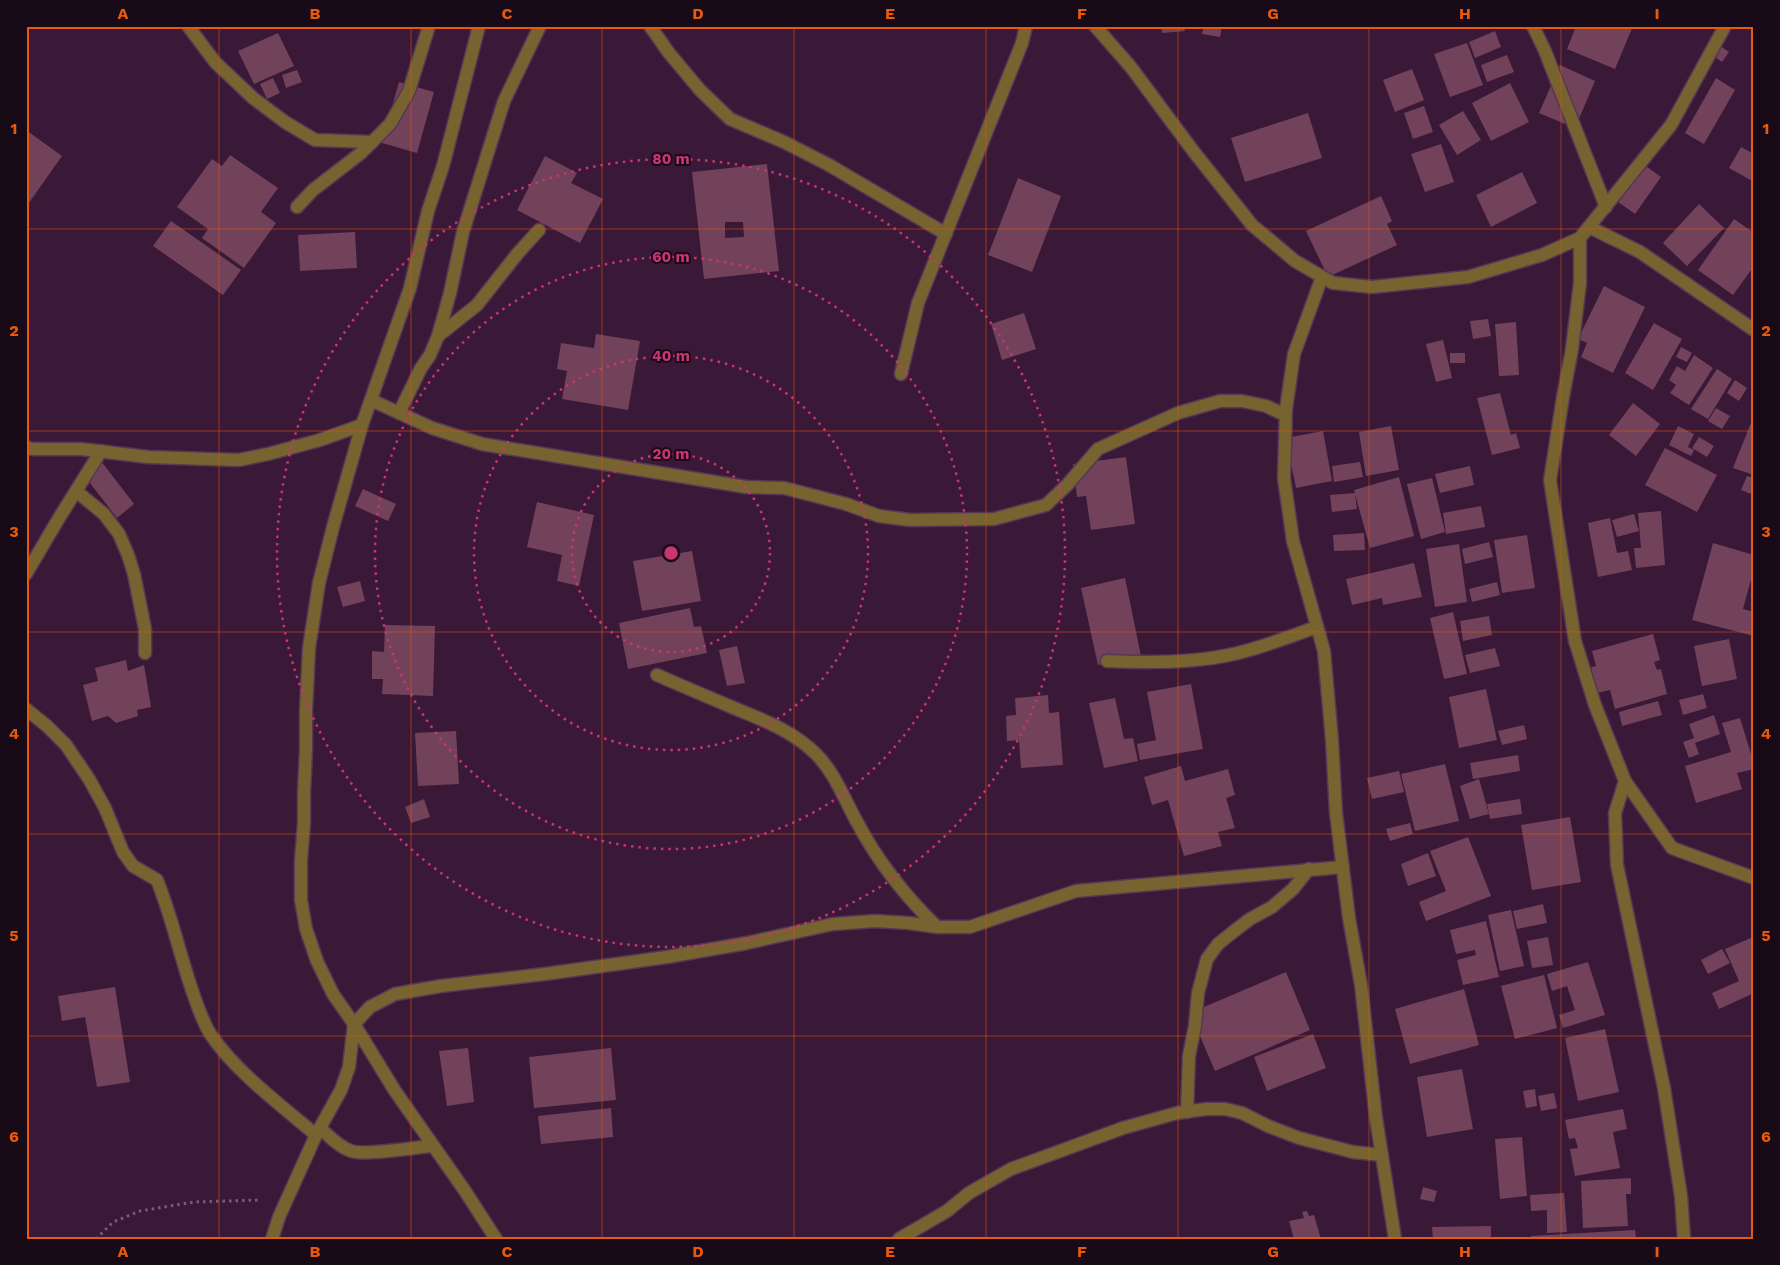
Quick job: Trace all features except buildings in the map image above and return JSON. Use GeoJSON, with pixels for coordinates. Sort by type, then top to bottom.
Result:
{"type":"FeatureCollection","features":[{"type":"Feature","properties":{"kind":"street"},"geometry":{"type":"LineString","coordinates":[[188,26],[215,62],[253,98],[285,122],[314,140],[372,142]]}},
{"type":"Feature","properties":{"kind":"street"},"geometry":{"type":"LineString","coordinates":[[297,207],[313,190],[361,153],[390,124],[408,92],[429,26]]}},
{"type":"Feature","properties":{"kind":"street"},"geometry":{"type":"LineString","coordinates":[[479,26],[443,166],[428,211],[410,288],[362,425],[319,583],[309,648],[301,900],[311,945],[333,994],[354,1024],[395,1091],[496,1239]]}},
{"type":"Feature","properties":{"kind":"street"},"geometry":{"type":"LineString","coordinates":[[399,413],[421,368],[430,356],[438,336],[450,293],[463,232],[495,127],[504,101],[540,26]]}},
{"type":"Feature","properties":{"kind":"street"},"geometry":{"type":"LineString","coordinates":[[650,26],[668,53],[700,90],[730,119],[784,142],[829,165],[946,234]]}},
{"type":"Feature","properties":{"kind":"street"},"geometry":{"type":"LineString","coordinates":[[901,374],[918,303],[1022,43],[1026,26]]}},
{"type":"Feature","properties":{"kind":"street"},"geometry":{"type":"LineString","coordinates":[[1095,26],[1130,66],[1194,152],[1252,225],[1295,262],[1333,283],[1372,287],[1468,277],[1542,255],[1580,238],[1672,125],[1726,26]]}},
{"type":"Feature","properties":{"kind":"street"},"geometry":{"type":"LineString","coordinates":[[1533,26],[1545,51],[1606,207]]}},
{"type":"Feature","properties":{"kind":"street"},"geometry":{"type":"LineString","coordinates":[[1589,227],[1640,252],[1754,330]]}},
{"type":"Feature","properties":{"kind":"street"},"geometry":{"type":"LineString","coordinates":[[438,336],[477,305],[518,253],[539,230]]}},
{"type":"Feature","properties":{"kind":"street"},"geometry":{"type":"LineString","coordinates":[[1580,238],[1580,283],[1572,349],[1550,480],[1575,641],[1594,705],[1625,781],[1672,848],[1754,878]]}},
{"type":"Feature","properties":{"kind":"street"},"geometry":{"type":"LineString","coordinates":[[1322,276],[1294,354],[1285,415],[1284,478],[1293,541],[1324,651],[1336,813],[1349,918],[1361,985],[1382,1155],[1395,1239]]}},
{"type":"Feature","properties":{"kind":"street"},"geometry":{"type":"LineString","coordinates":[[371,400],[432,428],[482,444],[746,487],[784,488],[846,504],[879,516],[910,520],[959,521],[994,519],[1046,505],[1068,484],[1098,449],[1178,413],[1220,401],[1242,401],[1266,406],[1285,415]]}},
{"type":"Feature","properties":{"kind":"street"},"geometry":{"type":"LineString","coordinates":[[26,447],[32,449],[81,449],[148,457],[238,460],[320,440],[362,425]]}},
{"type":"Feature","properties":{"kind":"street"},"geometry":{"type":"LineString","coordinates":[[26,574],[101,451]]}},
{"type":"Feature","properties":{"kind":"street"},"geometry":{"type":"LineString","coordinates":[[76,491],[104,514],[119,534],[128,555],[134,574],[145,629],[145,653]]}},
{"type":"Feature","properties":{"kind":"street"},"geometry":{"type":"LineString","coordinates":[[1107,661],[1137,663],[1180,661],[1229,655],[1268,645],[1317,627]]}},
{"type":"Feature","properties":{"kind":"street"},"geometry":{"type":"LineString","coordinates":[[657,675],[768,722],[800,739],[828,766],[857,822],[883,866],[913,904],[937,928]]}},
{"type":"Feature","properties":{"kind":"street"},"geometry":{"type":"LineString","coordinates":[[26,709],[66,745],[89,779],[105,808],[123,852],[133,866],[157,880],[199,1010],[210,1035],[233,1062],[318,1132],[352,1151],[374,1152],[433,1146]]}},
{"type":"Feature","properties":{"kind":"street"},"geometry":{"type":"LineString","coordinates":[[1625,781],[1615,813],[1617,865],[1664,1088],[1681,1196],[1684,1239]]}},
{"type":"Feature","properties":{"kind":"street"},"geometry":{"type":"LineString","coordinates":[[272,1239],[288,1197],[344,1082],[349,1068],[354,1024],[370,1007],[395,994],[424,988],[667,957],[747,943],[833,924],[875,921],[909,923],[937,928],[970,927],[1076,890],[1343,866]]}},
{"type":"Feature","properties":{"kind":"street"},"geometry":{"type":"LineString","coordinates":[[1188,1112],[1189,1056],[1195,1026],[1198,993],[1207,959],[1218,944],[1250,919],[1272,907],[1293,889],[1309,869]]}},
{"type":"Feature","properties":{"kind":"street"},"geometry":{"type":"LineString","coordinates":[[898,1239],[947,1210],[969,1193],[1011,1169],[1123,1128],[1178,1113],[1225,1109],[1242,1113],[1299,1138],[1353,1152],[1382,1155]]}},
{"type":"Feature","properties":{"kind":"path"},"geometry":{"type":"LineString","coordinates":[[96,1239],[113,1222],[140,1210],[194,1202],[247,1202],[288,1197]]}}]}
